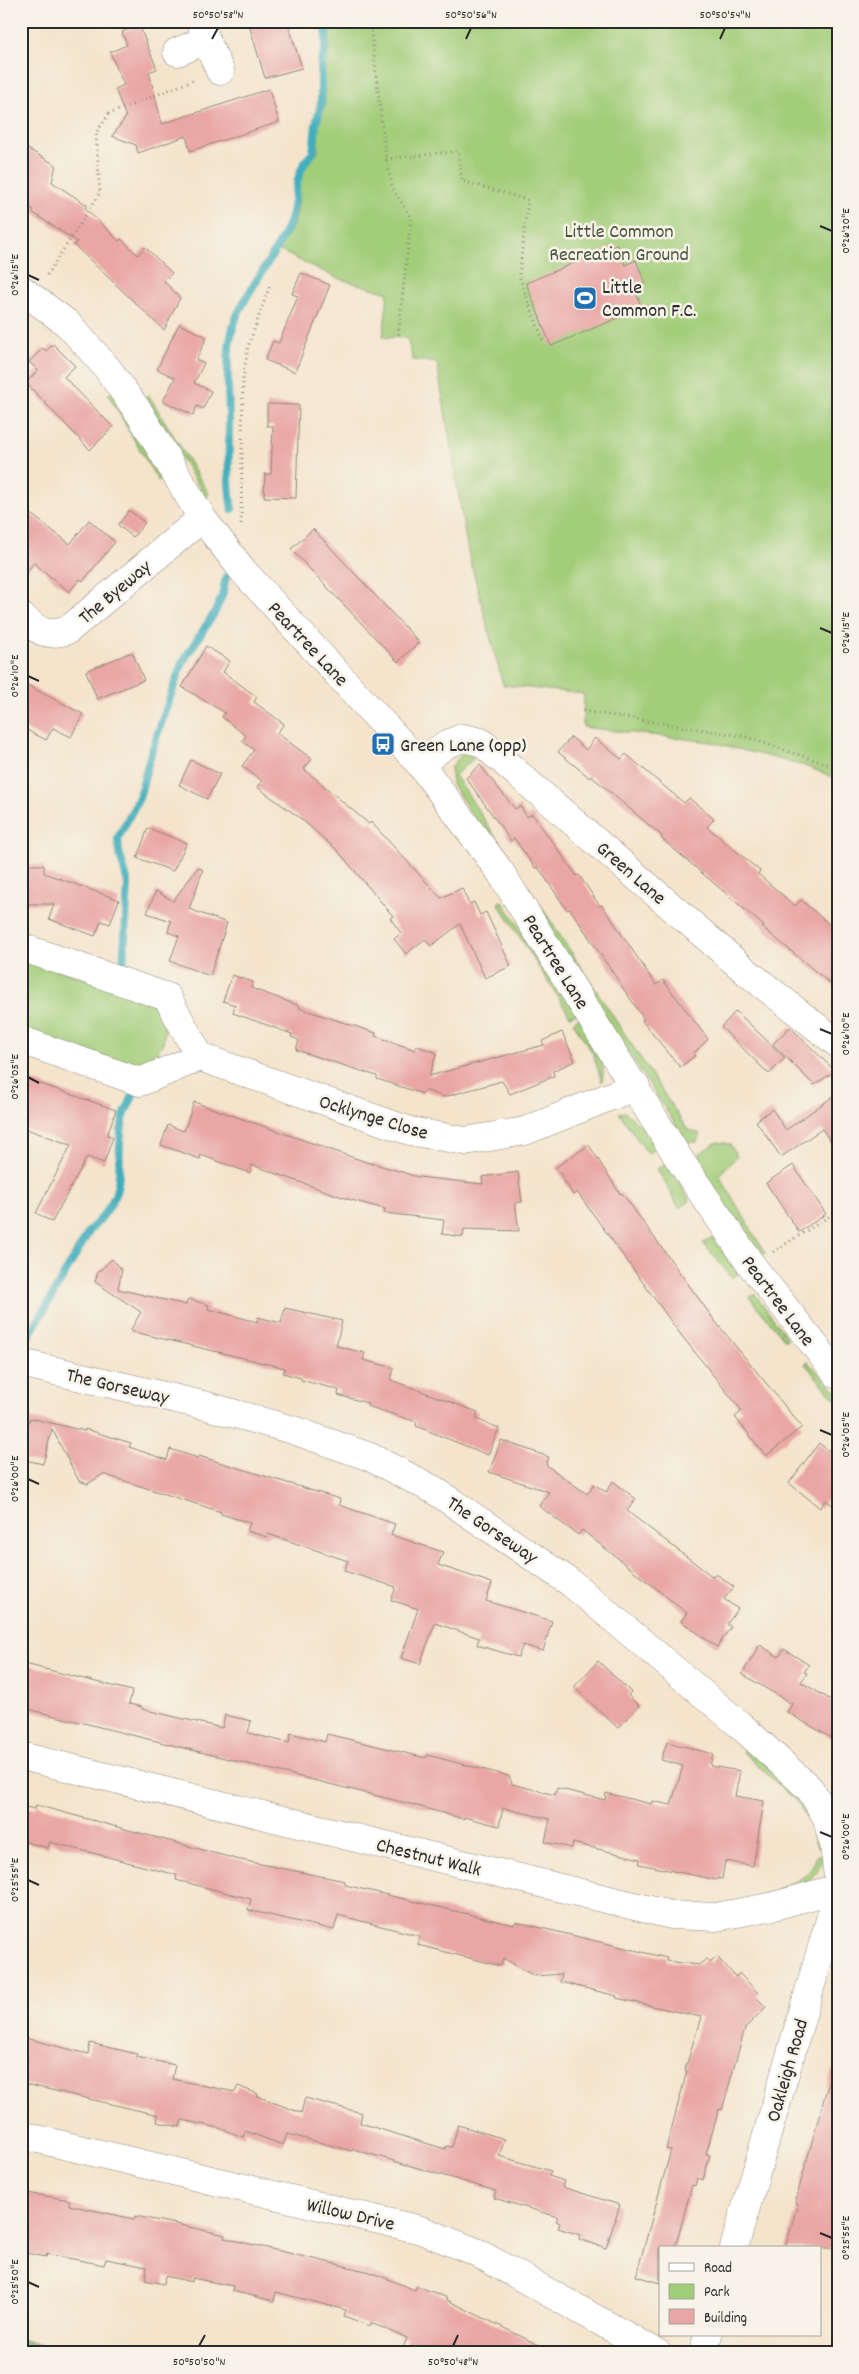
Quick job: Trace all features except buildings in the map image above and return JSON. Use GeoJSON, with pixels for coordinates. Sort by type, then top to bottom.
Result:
{"type":"FeatureCollection","features":[{"type":"Feature","properties":{"kind":"street"},"geometry":{"type":"LineString","coordinates":[[177,52],[204,30],[220,71]]}},
{"type":"Feature","properties":{"kind":"street","name":"Peartree Lane"},"geometry":{"type":"LineString","coordinates":[[27,294],[68,324],[108,368],[140,414],[202,518],[244,572],[420,764],[499,870],[680,1159],[752,1266],[838,1375]]}},
{"type":"Feature","properties":{"kind":"street","name":"The Byeway"},"geometry":{"type":"LineString","coordinates":[[21,616],[40,632],[54,635],[68,630],[202,518]]}},
{"type":"Feature","properties":{"kind":"street","name":"Green Lane"},"geometry":{"type":"LineString","coordinates":[[420,764],[445,745],[462,738],[481,742],[748,973],[838,1044]]}},
{"type":"Feature","properties":{"kind":"street"},"geometry":{"type":"LineString","coordinates":[[21,947],[167,997],[200,1057],[140,1082],[21,1040]]}},
{"type":"Feature","properties":{"kind":"street","name":"Ocklynge Close"},"geometry":{"type":"LineString","coordinates":[[200,1057],[410,1131],[465,1141],[525,1131],[636,1086]]}},
{"type":"Feature","properties":{"kind":"street","name":"The Gorseway"},"geometry":{"type":"LineString","coordinates":[[21,1363],[207,1406],[293,1430],[370,1457],[434,1490],[571,1583],[740,1725],[810,1790],[826,1816],[834,1845],[838,1877]]}},
{"type":"Feature","properties":{"kind":"street","name":"Chestnut Walk"},"geometry":{"type":"LineString","coordinates":[[21,1756],[671,1915],[716,1917],[774,1906],[838,1890]]}},
{"type":"Feature","properties":{"kind":"street","name":"Oakleigh Road"},"geometry":{"type":"LineString","coordinates":[[735,2246],[838,1890]]}},
{"type":"Feature","properties":{"kind":"street","name":"Willow Drive"},"geometry":{"type":"LineString","coordinates":[[21,2135],[421,2230],[476,2252],[656,2353]]}},
{"type":"Feature","properties":{"kind":"street"},"geometry":{"type":"LineString","coordinates":[[703,2353],[708,2336]]}},
{"type":"Feature","properties":{"kind":"path"},"geometry":{"type":"LineString","coordinates":[[370,21],[386,159],[393,189],[411,218],[398,338]]}},
{"type":"Feature","properties":{"kind":"path"},"geometry":{"type":"LineString","coordinates":[[27,294],[100,193],[96,133],[109,114],[177,85],[220,71]]}},
{"type":"Feature","properties":{"kind":"path"},"geometry":{"type":"LineString","coordinates":[[386,159],[458,151],[462,181],[528,200],[519,276],[544,343]]}},
{"type":"Feature","properties":{"kind":"path"},"geometry":{"type":"LineString","coordinates":[[241,528],[243,378],[248,347],[270,285]]}},
{"type":"Feature","properties":{"kind":"path"},"geometry":{"type":"LineString","coordinates":[[583,711],[743,736],[838,768]]}},
{"type":"Feature","properties":{"kind":"path"},"geometry":{"type":"LineString","coordinates":[[768,1255],[838,1211]]}},
{"type":"Feature","properties":{"kind":"green space","name":"Little Common Recreation Ground"},"geometry":{"type":"Polygon","coordinates":[[[330,21],[838,21],[838,779],[805,766],[711,742],[583,727],[584,694],[503,685],[468,552],[437,363],[413,360],[407,338],[383,337],[388,293],[337,278],[278,250],[294,223],[301,178],[310,161],[318,153],[318,125],[325,105],[324,63],[328,53],[330,21]]]}},
{"type":"Feature","properties":{"kind":"green space"},"geometry":{"type":"Polygon","coordinates":[[[112,393],[131,422],[162,478],[158,481],[108,394],[112,393]]]}},
{"type":"Feature","properties":{"kind":"green space"},"geometry":{"type":"Polygon","coordinates":[[[148,394],[209,494],[205,497],[145,397],[148,394]]]}},
{"type":"Feature","properties":{"kind":"green space"},"geometry":{"type":"Polygon","coordinates":[[[465,751],[474,758],[455,775],[687,1129],[700,1134],[697,1142],[687,1142],[452,784],[451,767],[465,751]]]}},
{"type":"Feature","properties":{"kind":"green space"},"geometry":{"type":"Polygon","coordinates":[[[502,901],[577,1013],[570,1016],[498,903],[502,901]]]}},
{"type":"Feature","properties":{"kind":"green space"},"geometry":{"type":"Polygon","coordinates":[[[21,957],[162,1005],[167,1015],[163,1043],[150,1066],[139,1072],[21,1030],[21,957]]]}},
{"type":"Feature","properties":{"kind":"green space"},"geometry":{"type":"Polygon","coordinates":[[[580,1017],[594,1041],[600,1056],[603,1073],[602,1082],[593,1054],[573,1022],[580,1017]]]}},
{"type":"Feature","properties":{"kind":"green space"},"geometry":{"type":"Polygon","coordinates":[[[625,1112],[645,1129],[657,1146],[648,1154],[619,1113],[625,1112]]]}},
{"type":"Feature","properties":{"kind":"green space"},"geometry":{"type":"Polygon","coordinates":[[[717,1142],[730,1144],[737,1156],[719,1175],[765,1253],[757,1258],[698,1169],[699,1154],[717,1142]]]}},
{"type":"Feature","properties":{"kind":"green space"},"geometry":{"type":"Polygon","coordinates":[[[668,1163],[690,1201],[679,1208],[657,1169],[668,1163]]]}},
{"type":"Feature","properties":{"kind":"green space"},"geometry":{"type":"Polygon","coordinates":[[[713,1238],[739,1273],[732,1278],[703,1243],[713,1238]]]}},
{"type":"Feature","properties":{"kind":"green space"},"geometry":{"type":"Polygon","coordinates":[[[755,1294],[788,1339],[785,1340],[749,1297],[755,1294]]]}},
{"type":"Feature","properties":{"kind":"green space"},"geometry":{"type":"Polygon","coordinates":[[[808,1362],[838,1393],[838,1396],[834,1398],[805,1364],[808,1362]]]}},
{"type":"Feature","properties":{"kind":"green space"},"geometry":{"type":"Polygon","coordinates":[[[747,1746],[801,1798],[816,1822],[822,1847],[817,1848],[811,1825],[798,1803],[742,1751],[747,1746]]]}},
{"type":"Feature","properties":{"kind":"green space"},"geometry":{"type":"Polygon","coordinates":[[[817,1855],[823,1856],[817,1871],[812,1877],[801,1886],[778,1895],[776,1889],[796,1881],[806,1874],[817,1855]]]}},
{"type":"Feature","properties":{"kind":"green space"},"geometry":{"type":"Polygon","coordinates":[[[21,2339],[68,2353],[21,2353],[21,2339]]]}},
{"type":"Feature","properties":{"kind":"waterway"},"geometry":{"type":"LineString","coordinates":[[232,509],[229,489],[228,372],[232,330],[249,293],[284,235],[292,214],[299,177],[306,160],[313,153],[316,124],[321,104],[321,62],[325,52],[327,21]]}},
{"type":"Feature","properties":{"kind":"waterway"},"geometry":{"type":"LineString","coordinates":[[123,970],[128,883],[119,852],[118,838],[139,798],[151,753],[182,663],[215,612],[222,596],[226,577]]}},
{"type":"Feature","properties":{"kind":"waterway"},"geometry":{"type":"LineString","coordinates":[[26,1341],[90,1230],[112,1202],[119,1178],[120,1137],[123,1120],[133,1095]]}},
{"type":"Feature","properties":{"kind":"place","name":"Little Common F.C."},"geometry":{"type":"Point","coordinates":[585,298]}},
{"type":"Feature","properties":{"kind":"place","name":"Green Lane (opp)"},"geometry":{"type":"Point","coordinates":[383,744]}}]}
